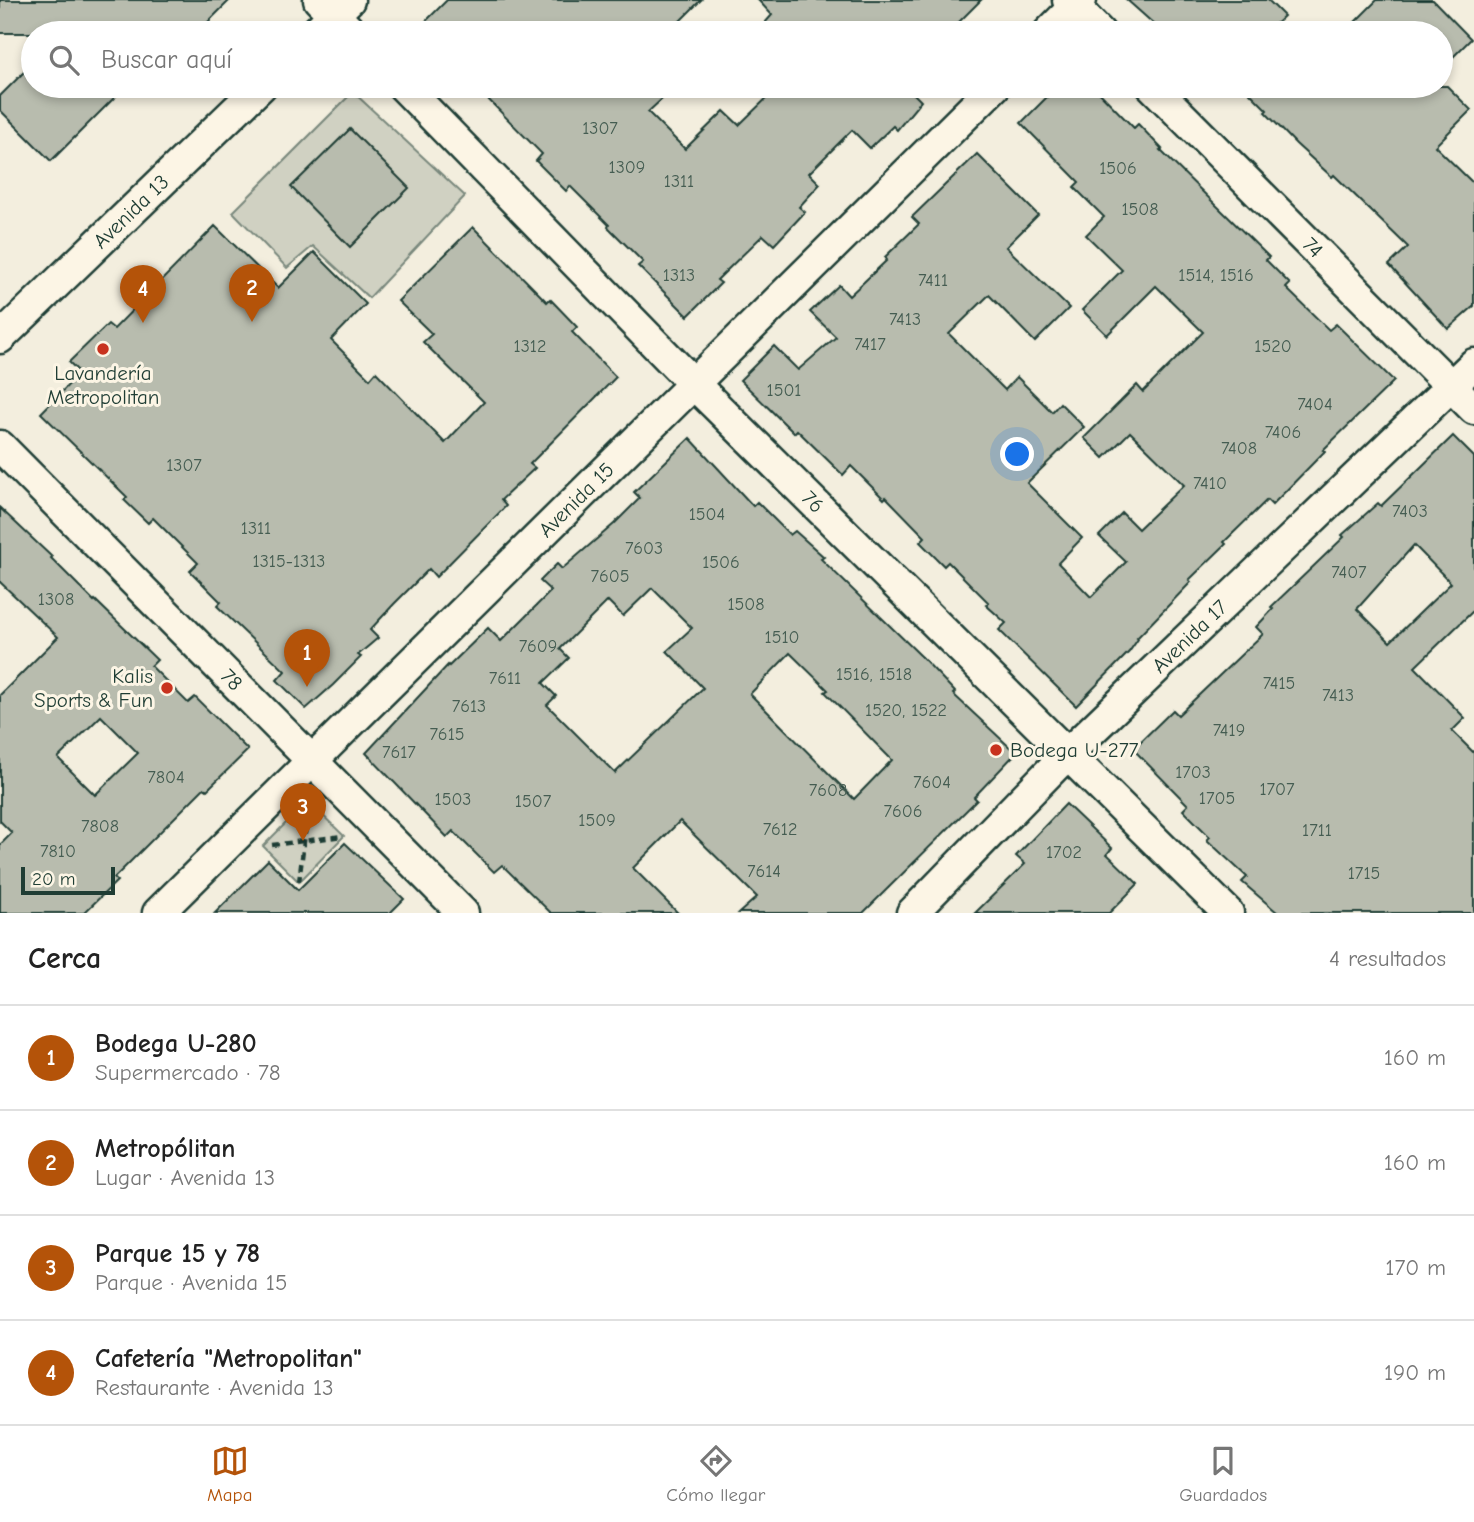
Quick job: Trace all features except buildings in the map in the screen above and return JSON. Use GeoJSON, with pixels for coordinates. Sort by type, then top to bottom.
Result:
{"type":"FeatureCollection","features":[{"type":"Feature","properties":{"kind":"street"},"geometry":{"type":"LineString","coordinates":[[1058,21],[1074,2],[1090,21]]}},
{"type":"Feature","properties":{"kind":"street","name":"Avenida 13"},"geometry":{"type":"LineString","coordinates":[[0,338],[249,98]]}},
{"type":"Feature","properties":{"kind":"street","name":"76"},"geometry":{"type":"LineString","coordinates":[[415,98],[693,383],[1228,913]]}},
{"type":"Feature","properties":{"kind":"street","name":"Avenida 15"},"geometry":{"type":"LineString","coordinates":[[158,913],[983,98]]}},
{"type":"Feature","properties":{"kind":"street","name":"74"},"geometry":{"type":"LineString","coordinates":[[1165,98],[1474,409]]}},
{"type":"Feature","properties":{"kind":"street","name":"Avenida 17"},"geometry":{"type":"LineString","coordinates":[[912,913],[1068,753],[1474,364]]}},
{"type":"Feature","properties":{"kind":"street","name":"78"},"geometry":{"type":"LineString","coordinates":[[0,446],[463,913]]}},
{"type":"Feature","properties":{"kind":"path"},"geometry":{"type":"LineString","coordinates":[[299,882],[309,801]]}},
{"type":"Feature","properties":{"kind":"path"},"geometry":{"type":"LineString","coordinates":[[262,846],[344,836]]}},
{"type":"Feature","properties":{"kind":"shaded area"},"geometry":{"type":"Polygon","coordinates":[[[347,98],[359,98],[465,196],[369,298],[313,246],[287,268],[233,212],[347,98]]]}},
{"type":"Feature","properties":{"kind":"shaded area"},"geometry":{"type":"Polygon","coordinates":[[[308,801],[344,836],[299,882],[263,846],[308,801]]]}},
{"type":"Feature","properties":{"kind":"place","name":"Metropólitan"},"geometry":{"type":"Point","coordinates":[252,322]}},
{"type":"Feature","properties":{"kind":"place","name":"Cafetería \"Metropolitan\""},"geometry":{"type":"Point","coordinates":[143,323]}},
{"type":"Feature","properties":{"kind":"place","name":"Lavandería Metropolitan"},"geometry":{"type":"Point","coordinates":[103,349]}},
{"type":"Feature","properties":{"kind":"place","name":"Bodega U-280"},"geometry":{"type":"Point","coordinates":[307,687]}},
{"type":"Feature","properties":{"kind":"place","name":"Kalis Sports & Fun"},"geometry":{"type":"Point","coordinates":[167,688]}},
{"type":"Feature","properties":{"kind":"place","name":"Bodega U-277"},"geometry":{"type":"Point","coordinates":[996,750]}},
{"type":"Feature","properties":{"kind":"place","name":"Parque 15 y 78"},"geometry":{"type":"Point","coordinates":[303,841]}}]}
